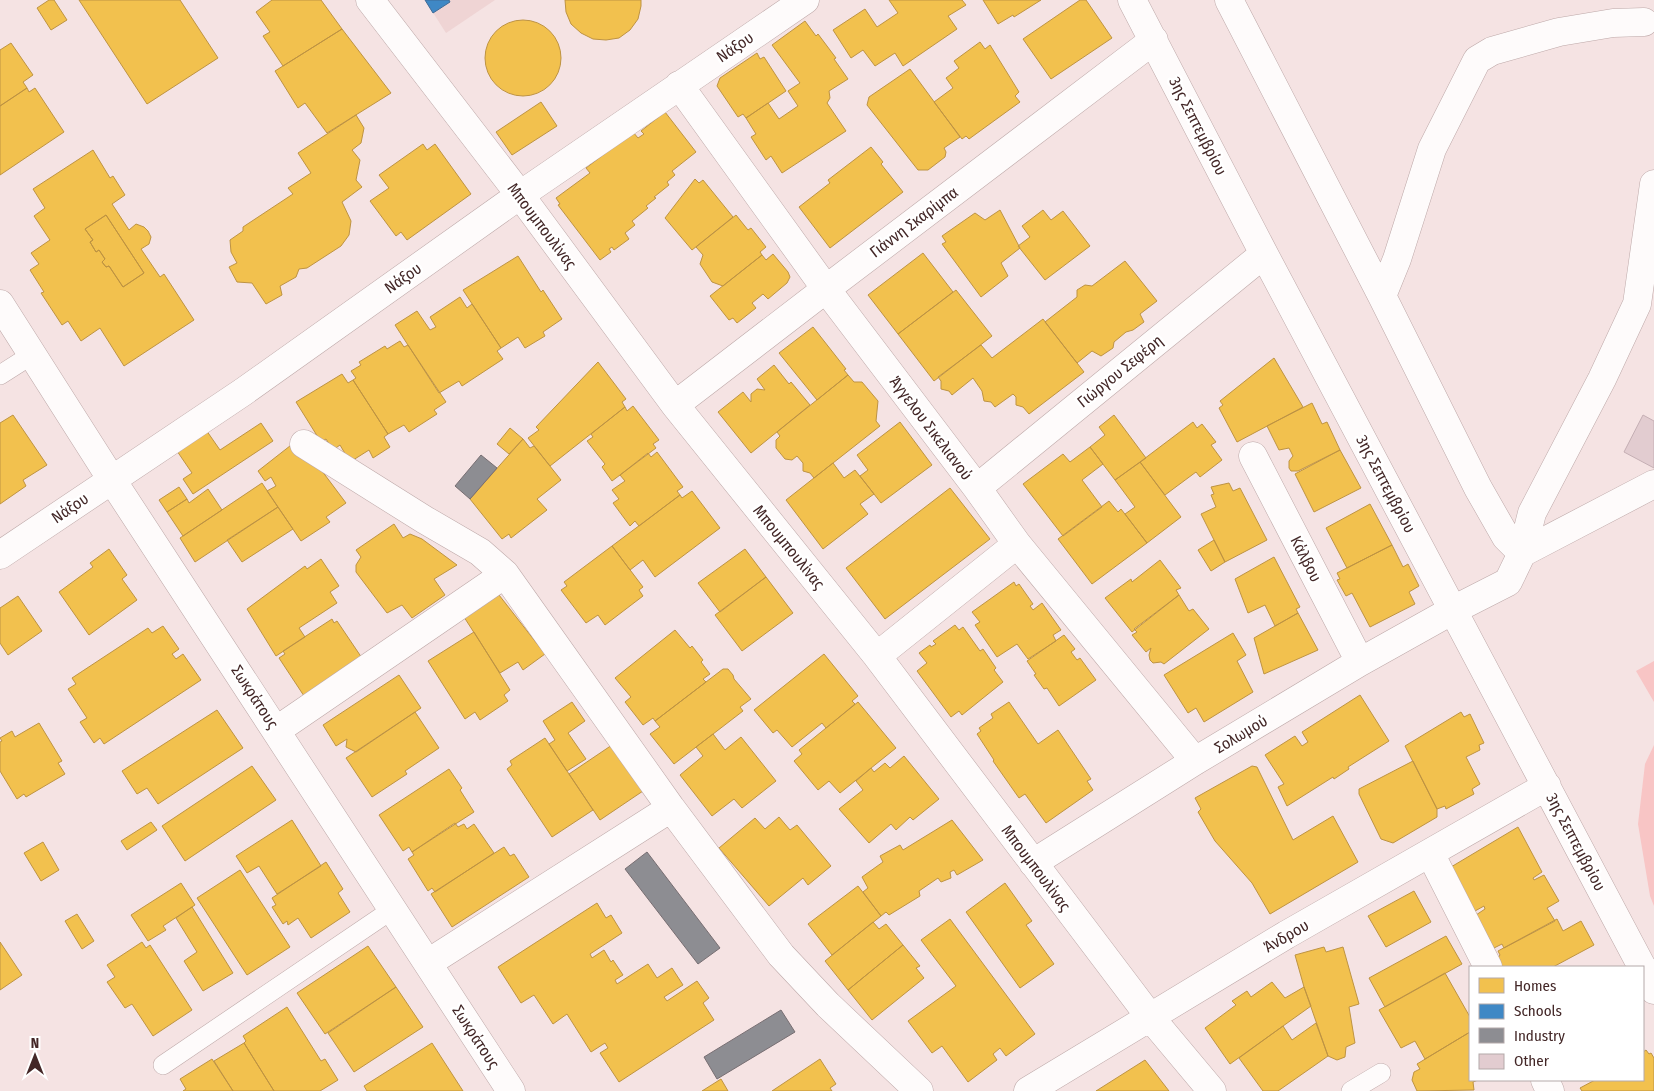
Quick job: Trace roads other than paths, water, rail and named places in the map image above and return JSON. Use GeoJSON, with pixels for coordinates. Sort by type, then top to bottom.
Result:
{"type":"FeatureCollection","features":[{"type":"Feature","properties":{"kind":"street","name":"Μπουμπουλίνας"},"geometry":{"type":"LineString","coordinates":[[370,0],[520,196],[674,405],[877,656],[1150,1017],[1212,1091]]}},
{"type":"Feature","properties":{"kind":"street","name":"Νάξου"},"geometry":{"type":"LineString","coordinates":[[0,555],[251,387],[520,196],[805,0]]}},
{"type":"Feature","properties":{"kind":"street","name":"3ης Σεπτεμβρίου"},"geometry":{"type":"LineString","coordinates":[[1132,0],[1264,254],[1641,966]]}},
{"type":"Feature","properties":{"kind":"street"},"geometry":{"type":"LineString","coordinates":[[1229,0],[1382,296],[1478,488],[1506,537],[1522,553],[1654,484]]}},
{"type":"Feature","properties":{"kind":"street"},"geometry":{"type":"LineString","coordinates":[[1382,296],[1397,259],[1432,149],[1477,60],[1492,51],[1559,32],[1642,19]]}},
{"type":"Feature","properties":{"kind":"street","name":"Γιάννη Σκαρίμπα"},"geometry":{"type":"LineString","coordinates":[[674,405],[1154,40]]}},
{"type":"Feature","properties":{"kind":"street","name":"Άγγελου Σικελιανού"},"geometry":{"type":"LineString","coordinates":[[679,85],[826,289],[977,488],[1017,544],[1195,761]]}},
{"type":"Feature","properties":{"kind":"street","name":"Σολωμού"},"geometry":{"type":"LineString","coordinates":[[1033,863],[1195,761],[1360,662],[1453,610],[1508,582],[1522,553],[1532,513],[1602,379],[1637,304],[1654,184]]}},
{"type":"Feature","properties":{"kind":"street","name":"Γιώργου Σεφέρη"},"geometry":{"type":"LineString","coordinates":[[977,488],[1264,254]]}},
{"type":"Feature","properties":{"kind":"street","name":"Σωκράτους"},"geometry":{"type":"LineString","coordinates":[[0,304],[112,480],[511,1091]]}},
{"type":"Feature","properties":{"kind":"street"},"geometry":{"type":"LineString","coordinates":[[304,444],[424,520],[480,552],[505,574],[671,808],[781,955],[828,1005],[919,1091]]}},
{"type":"Feature","properties":{"kind":"street","name":"Κάλβου"},"geometry":{"type":"LineString","coordinates":[[1253,456],[1360,662]]}},
{"type":"Feature","properties":{"kind":"street"},"geometry":{"type":"LineString","coordinates":[[877,656],[1017,544]]}},
{"type":"Feature","properties":{"kind":"street"},"geometry":{"type":"LineString","coordinates":[[277,730],[505,574]]}},
{"type":"Feature","properties":{"kind":"street","name":"Άνδρου"},"geometry":{"type":"LineString","coordinates":[[1028,1091],[1286,935],[1547,786]]}},
{"type":"Feature","properties":{"kind":"street"},"geometry":{"type":"LineString","coordinates":[[428,963],[671,808]]}},
{"type":"Feature","properties":{"kind":"street"},"geometry":{"type":"LineString","coordinates":[[1430,853],[1487,966]]}},
{"type":"Feature","properties":{"kind":"street","name":"3ης Σεπτεμβρίου"},"geometry":{"type":"LineString","coordinates":[[1644,972],[1654,990]]}},
{"type":"Feature","properties":{"kind":"lane"},"geometry":{"type":"LineString","coordinates":[[0,376],[33,354]]}},
{"type":"Feature","properties":{"kind":"lane"},"geometry":{"type":"LineString","coordinates":[[163,1065],[393,909]]}},
{"type":"Feature","properties":{"kind":"lane"},"geometry":{"type":"LineString","coordinates":[[1351,1091],[1381,1073]]}}]}
